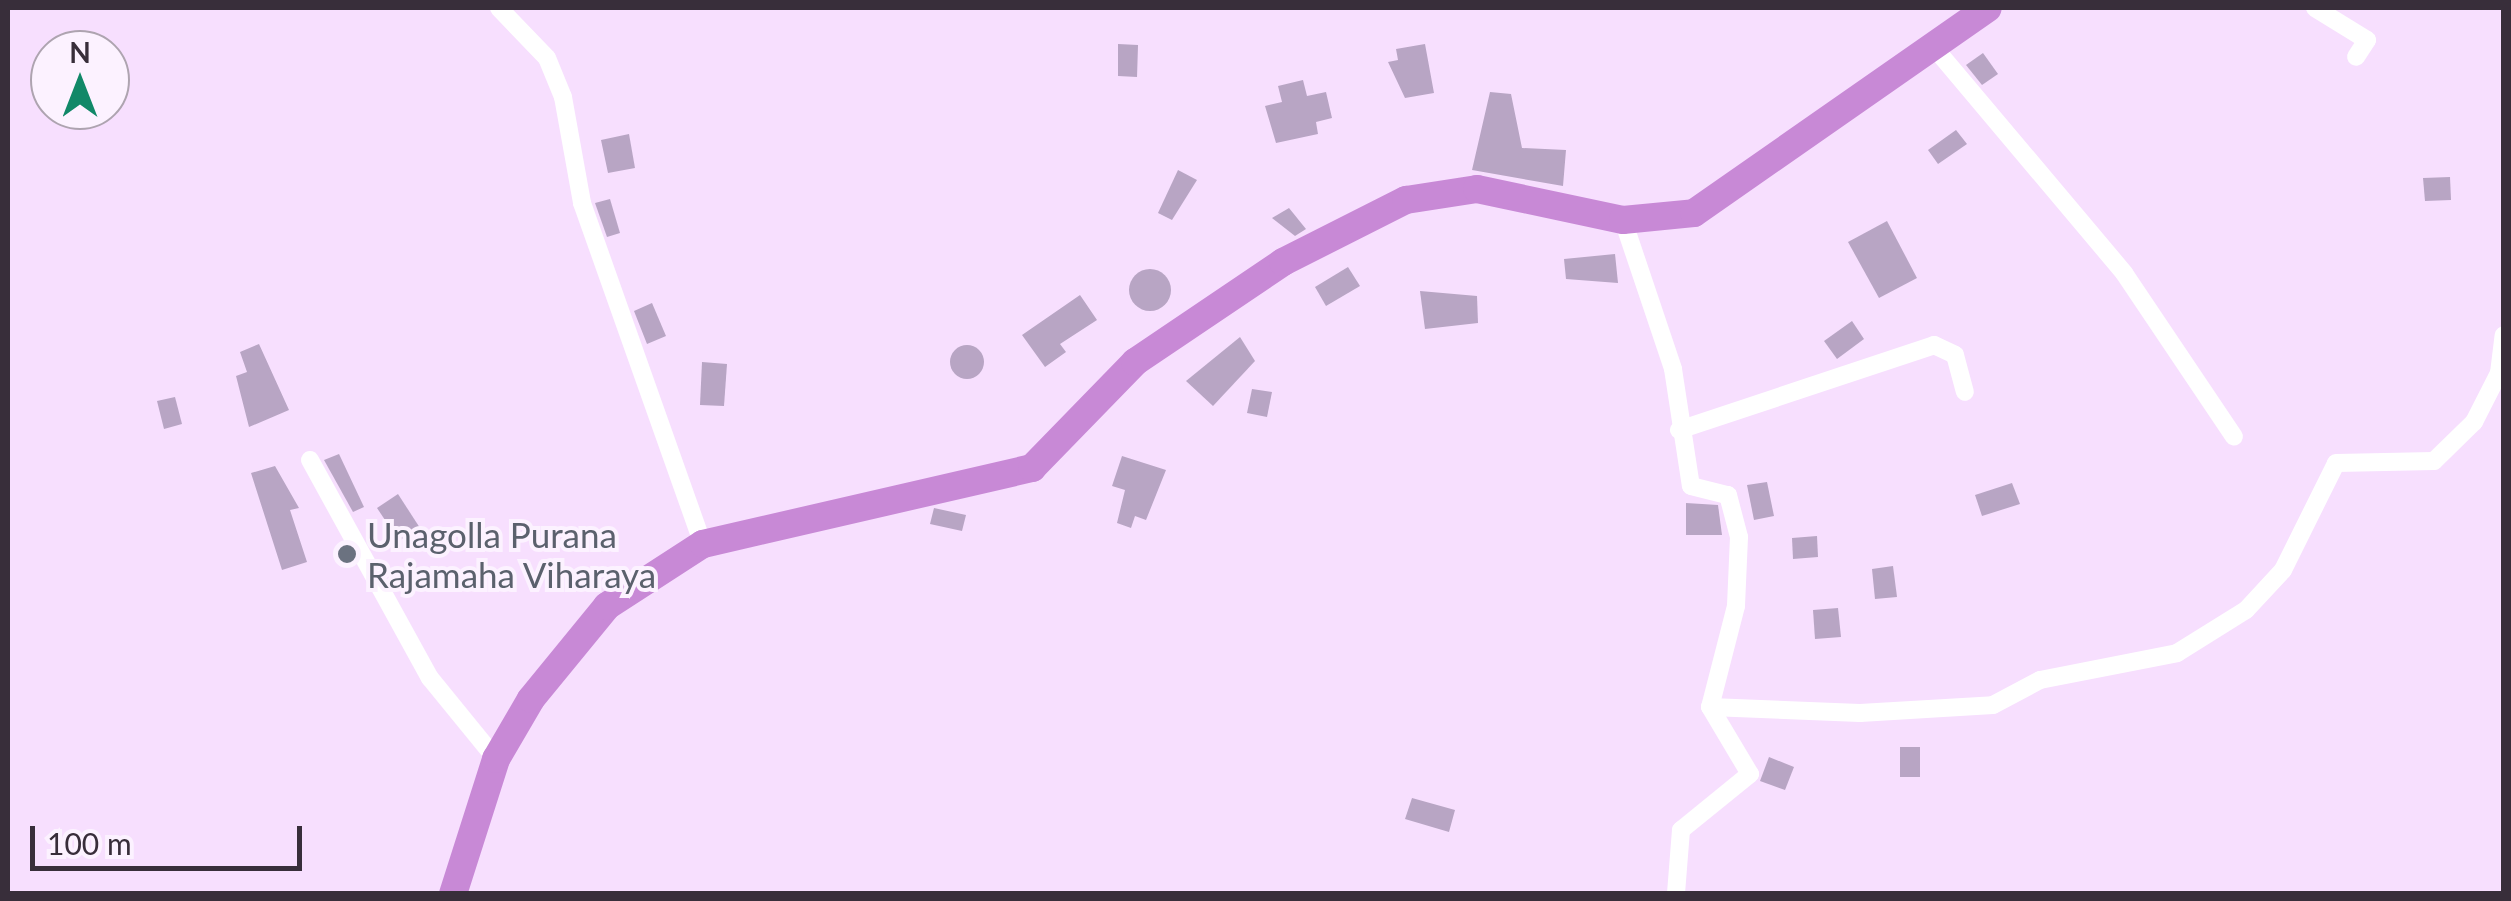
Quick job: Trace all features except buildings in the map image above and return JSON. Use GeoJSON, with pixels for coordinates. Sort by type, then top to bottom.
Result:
{"type":"FeatureCollection","features":[{"type":"Feature","properties":{"kind":"highway"},"geometry":{"type":"LineString","coordinates":[[453,894],[496,759],[530,699],[606,606],[702,544],[1032,468],[1135,362],[1283,262],[1406,200],[1476,189],[1623,220],[1694,213],[1988,8]]}},
{"type":"Feature","properties":{"kind":"street"},"geometry":{"type":"LineString","coordinates":[[499,8],[547,58],[563,97],[582,204],[702,544]]}},
{"type":"Feature","properties":{"kind":"street"},"geometry":{"type":"LineString","coordinates":[[2315,8],[2367,40],[2356,57]]}},
{"type":"Feature","properties":{"kind":"street"},"geometry":{"type":"LineString","coordinates":[[1933,46],[2124,273],[2234,437]]}},
{"type":"Feature","properties":{"kind":"street"},"geometry":{"type":"LineString","coordinates":[[1623,220],[1673,369],[1679,430],[1691,486],[1728,496],[1736,508],[1736,606],[1710,707],[1750,774],[1681,830],[1676,894]]}},
{"type":"Feature","properties":{"kind":"street"},"geometry":{"type":"LineString","coordinates":[[1710,707],[1860,713],[1993,705],[2040,680],[2178,653],[2246,610],[2283,570],[2336,462],[2417,464],[2448,448],[2474,422],[2499,373],[2504,335]]}},
{"type":"Feature","properties":{"kind":"street"},"geometry":{"type":"LineString","coordinates":[[1679,430],[1934,345],[1955,355],[1964,392]]}},
{"type":"Feature","properties":{"kind":"street"},"geometry":{"type":"LineString","coordinates":[[310,460],[430,678],[496,759]]}},
{"type":"Feature","properties":{"kind":"place","name":"Unagolla Purana Rajamaha Viharaya"},"geometry":{"type":"Point","coordinates":[347,554]}}]}
